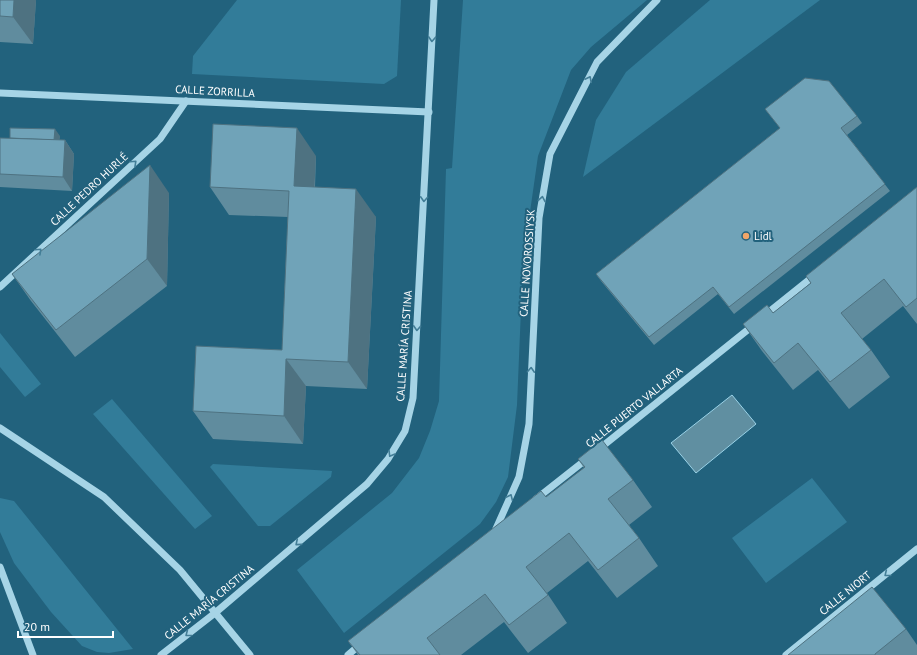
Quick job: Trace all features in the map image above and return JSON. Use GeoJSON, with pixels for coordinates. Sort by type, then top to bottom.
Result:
{"type":"FeatureCollection","features":[{"type":"Feature","properties":{"kind":"street","name":"CALLE MARÍA CRISTINA"},"geometry":{"type":"LineString","coordinates":[[161,655],[215,613],[367,484],[388,459],[405,431],[413,398],[434,0]]}},
{"type":"Feature","properties":{"kind":"street","name":"CALLE NOVOROSSIYSK"},"geometry":{"type":"LineString","coordinates":[[494,533],[519,476],[529,424],[539,218],[550,154],[597,62],[657,0]]}},
{"type":"Feature","properties":{"kind":"street","name":"CALLE ZORRILLA"},"geometry":{"type":"LineString","coordinates":[[0,92],[429,112]]}},
{"type":"Feature","properties":{"kind":"street","name":"CALLE PEDRO HURLÉ"},"geometry":{"type":"LineString","coordinates":[[0,287],[160,139],[186,101]]}},
{"type":"Feature","properties":{"kind":"street","name":"CALLE PUERTO VALLARTA"},"geometry":{"type":"LineString","coordinates":[[531,504],[824,269]]}},
{"type":"Feature","properties":{"kind":"street"},"geometry":{"type":"LineString","coordinates":[[0,428],[104,497],[180,570],[250,655]]}},
{"type":"Feature","properties":{"kind":"street"},"geometry":{"type":"LineString","coordinates":[[488,538],[506,523]]}},
{"type":"Feature","properties":{"kind":"street","name":"CALLE NIORT"},"geometry":{"type":"LineString","coordinates":[[786,655],[917,549]]}},
{"type":"Feature","properties":{"kind":"street"},"geometry":{"type":"LineString","coordinates":[[0,567],[33,655]]}},
{"type":"Feature","properties":{"kind":"street"},"geometry":{"type":"LineString","coordinates":[[348,655],[366,640]]}},
{"type":"Feature","properties":{"kind":"shaded area"},"geometry":{"type":"Polygon","coordinates":[[[237,0],[401,0],[397,76],[384,84],[192,74],[193,56],[237,0]]]}},
{"type":"Feature","properties":{"kind":"shaded area"},"geometry":{"type":"Polygon","coordinates":[[[463,0],[647,0],[591,47],[571,70],[538,156],[523,261],[517,405],[508,477],[496,502],[480,524],[344,633],[297,570],[392,493],[419,458],[430,431],[439,401],[446,169],[452,168],[463,0]]]}},
{"type":"Feature","properties":{"kind":"shaded area"},"geometry":{"type":"Polygon","coordinates":[[[710,0],[820,0],[583,177],[596,120],[626,72],[710,0]]]}},
{"type":"Feature","properties":{"kind":"shaded area"},"geometry":{"type":"Polygon","coordinates":[[[0,333],[41,384],[25,397],[0,367],[0,333]]]}},
{"type":"Feature","properties":{"kind":"shaded area"},"geometry":{"type":"Polygon","coordinates":[[[732,395],[756,424],[696,473],[671,443],[732,395]]]}},
{"type":"Feature","properties":{"kind":"shaded area"},"geometry":{"type":"Polygon","coordinates":[[[112,399],[212,516],[195,529],[93,414],[112,399]]]}},
{"type":"Feature","properties":{"kind":"shaded area"},"geometry":{"type":"Polygon","coordinates":[[[213,464],[332,471],[331,477],[270,526],[258,526],[210,467],[213,464]]]}},
{"type":"Feature","properties":{"kind":"shaded area"},"geometry":{"type":"Polygon","coordinates":[[[812,478],[847,522],[766,583],[732,538],[812,478]]]}},
{"type":"Feature","properties":{"kind":"shaded area"},"geometry":{"type":"Polygon","coordinates":[[[0,498],[14,501],[133,649],[109,653],[97,652],[82,646],[51,612],[14,563],[0,532],[0,498]]]}},
{"type":"Feature","properties":{"kind":"building"},"geometry":{"type":"Polygon","coordinates":[[[0,0],[14,0],[13,17],[0,16],[0,0]]]}},
{"type":"Feature","properties":{"kind":"building","name":"Lidl"},"geometry":{"type":"Polygon","coordinates":[[[805,78],[829,81],[857,116],[841,128],[885,184],[729,307],[713,287],[649,337],[596,274],[780,128],[765,109],[805,78]]]}},
{"type":"Feature","properties":{"kind":"building"},"geometry":{"type":"Polygon","coordinates":[[[213,124],[297,128],[294,186],[356,189],[348,362],[286,359],[284,416],[193,411],[196,346],[282,350],[289,191],[210,187],[213,124]]]}},
{"type":"Feature","properties":{"kind":"building"},"geometry":{"type":"Polygon","coordinates":[[[10,128],[55,129],[54,140],[10,138],[10,128]]]}},
{"type":"Feature","properties":{"kind":"building"},"geometry":{"type":"Polygon","coordinates":[[[0,138],[65,140],[63,177],[0,174],[0,138]]]}},
{"type":"Feature","properties":{"kind":"building"},"geometry":{"type":"Polygon","coordinates":[[[150,165],[147,259],[56,330],[12,274],[150,165]]]}},
{"type":"Feature","properties":{"kind":"building"},"geometry":{"type":"Polygon","coordinates":[[[917,187],[917,298],[906,307],[884,279],[841,313],[871,350],[830,382],[798,343],[774,363],[743,324],[767,305],[773,313],[811,283],[806,276],[917,187]]]}},
{"type":"Feature","properties":{"kind":"building"},"geometry":{"type":"Polygon","coordinates":[[[602,440],[633,480],[608,499],[639,538],[598,570],[569,533],[526,567],[548,595],[509,625],[485,594],[427,638],[440,655],[360,655],[348,641],[541,491],[546,497],[585,467],[578,459],[602,440]]]}},
{"type":"Feature","properties":{"kind":"building"},"geometry":{"type":"Polygon","coordinates":[[[872,587],[906,629],[875,655],[788,655],[872,587]]]}},
{"type":"Feature","properties":{"kind":"place","name":"Lidl"},"geometry":{"type":"Point","coordinates":[746,236]}}]}
